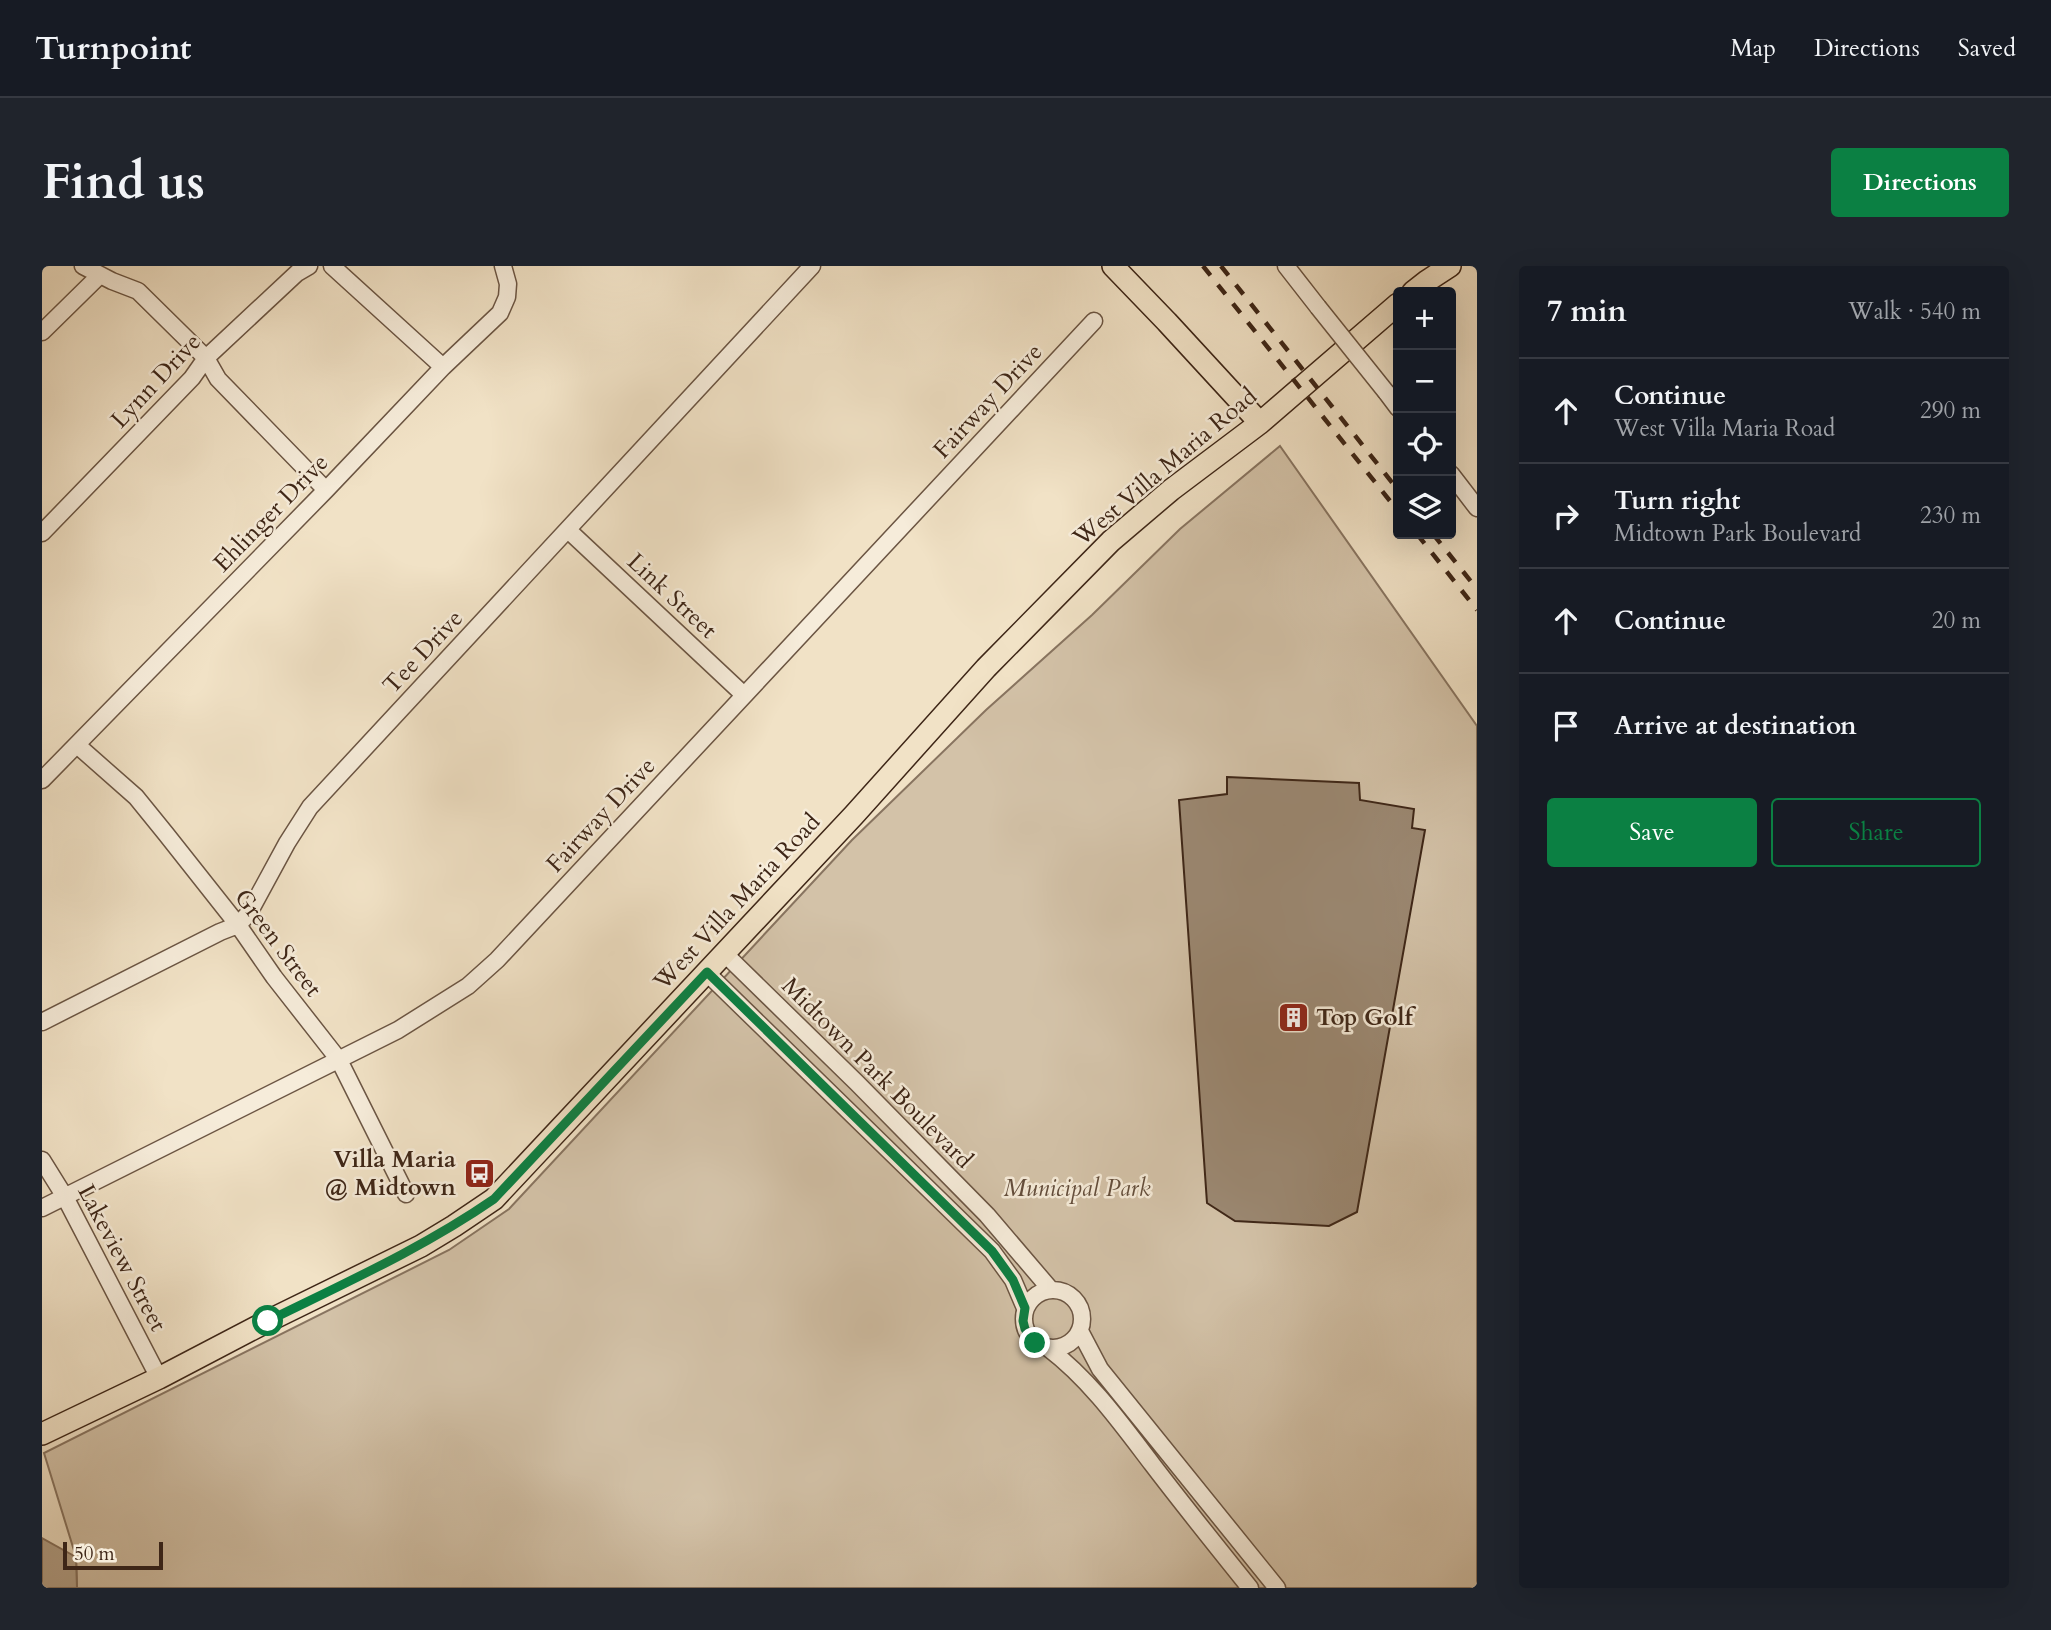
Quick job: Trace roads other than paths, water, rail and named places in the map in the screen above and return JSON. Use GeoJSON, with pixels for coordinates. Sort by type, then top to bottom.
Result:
{"type":"FeatureCollection","features":[{"type":"Feature","properties":{"kind":"main road"},"geometry":{"type":"LineString","coordinates":[[1113,266],[1259,423]]}},
{"type":"Feature","properties":{"kind":"main road"},"geometry":{"type":"LineString","coordinates":[[1420,287],[1450,266]]}},
{"type":"Feature","properties":{"kind":"main road","name":"West Villa Maria Road"},"geometry":{"type":"LineString","coordinates":[[42,1434],[421,1246],[494,1199],[854,815],[986,668],[1111,541],[1171,489],[1259,423],[1393,308]]}},
{"type":"Feature","properties":{"kind":"street"},"geometry":{"type":"LineString","coordinates":[[83,266],[138,291],[206,358],[218,379],[326,490]]}},
{"type":"Feature","properties":{"kind":"street","name":"Lynn Drive"},"geometry":{"type":"LineString","coordinates":[[42,533],[192,378],[206,358],[297,272],[309,266]]}},
{"type":"Feature","properties":{"kind":"street"},"geometry":{"type":"LineString","coordinates":[[331,266],[443,367]]}},
{"type":"Feature","properties":{"kind":"street","name":"Ehlinger Drive"},"geometry":{"type":"LineString","coordinates":[[42,780],[443,367],[500,313],[507,297],[508,284],[503,266]]}},
{"type":"Feature","properties":{"kind":"street","name":"Tee Drive"},"geometry":{"type":"LineString","coordinates":[[239,925],[249,913],[310,807],[812,266]]}},
{"type":"Feature","properties":{"kind":"street"},"geometry":{"type":"LineString","coordinates":[[1286,266],[1393,401]]}},
{"type":"Feature","properties":{"kind":"street"},"geometry":{"type":"LineString","coordinates":[[42,332],[100,275]]}},
{"type":"Feature","properties":{"kind":"street","name":"Fairway Drive"},"geometry":{"type":"LineString","coordinates":[[42,1208],[398,1030],[468,986],[497,960],[1094,321]]}},
{"type":"Feature","properties":{"kind":"street"},"geometry":{"type":"LineString","coordinates":[[1454,476],[1471,489],[1477,508]]}},
{"type":"Feature","properties":{"kind":"street","name":"Link Street"},"geometry":{"type":"LineString","coordinates":[[568,530],[744,695]]}},
{"type":"Feature","properties":{"kind":"street","name":"Green Street"},"geometry":{"type":"LineString","coordinates":[[77,745],[135,797],[239,925],[274,977],[339,1060],[406,1194]]}},
{"type":"Feature","properties":{"kind":"street"},"geometry":{"type":"LineString","coordinates":[[42,1021],[239,925]]}},
{"type":"Feature","properties":{"kind":"street","name":"Midtown Park Boulevard"},"geometry":{"type":"LineString","coordinates":[[725,954],[987,1215],[1051,1290]]}},
{"type":"Feature","properties":{"kind":"street","name":"Midtown Park Boulevard"},"geometry":{"type":"LineString","coordinates":[[707,972],[992,1251],[1013,1280],[1025,1308]]}},
{"type":"Feature","properties":{"kind":"street","name":"Lakeview Street"},"geometry":{"type":"LineString","coordinates":[[42,1160],[65,1197],[159,1378]]}},
{"type":"Feature","properties":{"kind":"street"},"geometry":{"type":"LineString","coordinates":[[1048,1348],[1067,1345],[1080,1331],[1081,1311],[1077,1302],[1061,1291],[1051,1290],[1035,1295],[1025,1308],[1023,1321],[1029,1337],[1069,1364],[1100,1396],[1250,1588]]}},
{"type":"Feature","properties":{"kind":"street"},"geometry":{"type":"LineString","coordinates":[[1080,1331],[1100,1369],[1277,1588]]}},
{"type":"Feature","properties":{"kind":"railway"},"geometry":{"type":"LineString","coordinates":[[1203,266],[1393,505]]}},
{"type":"Feature","properties":{"kind":"railway"},"geometry":{"type":"LineString","coordinates":[[1221,266],[1393,484]]}},
{"type":"Feature","properties":{"kind":"railway"},"geometry":{"type":"LineString","coordinates":[[1421,539],[1477,610]]}},
{"type":"Feature","properties":{"kind":"railway"},"geometry":{"type":"LineString","coordinates":[[1437,539],[1477,589]]}},
{"type":"Feature","properties":{"kind":"place","name":"Top Golf"},"geometry":{"type":"Point","coordinates":[1293,1017]}},
{"type":"Feature","properties":{"kind":"place","name":"Villa Maria @ Midtown"},"geometry":{"type":"Point","coordinates":[479,1173]}},
{"type":"Feature","properties":{"kind":"park label","name":"Municipal Park"},"geometry":{"type":"Point","coordinates":[1077,1188]}}]}
